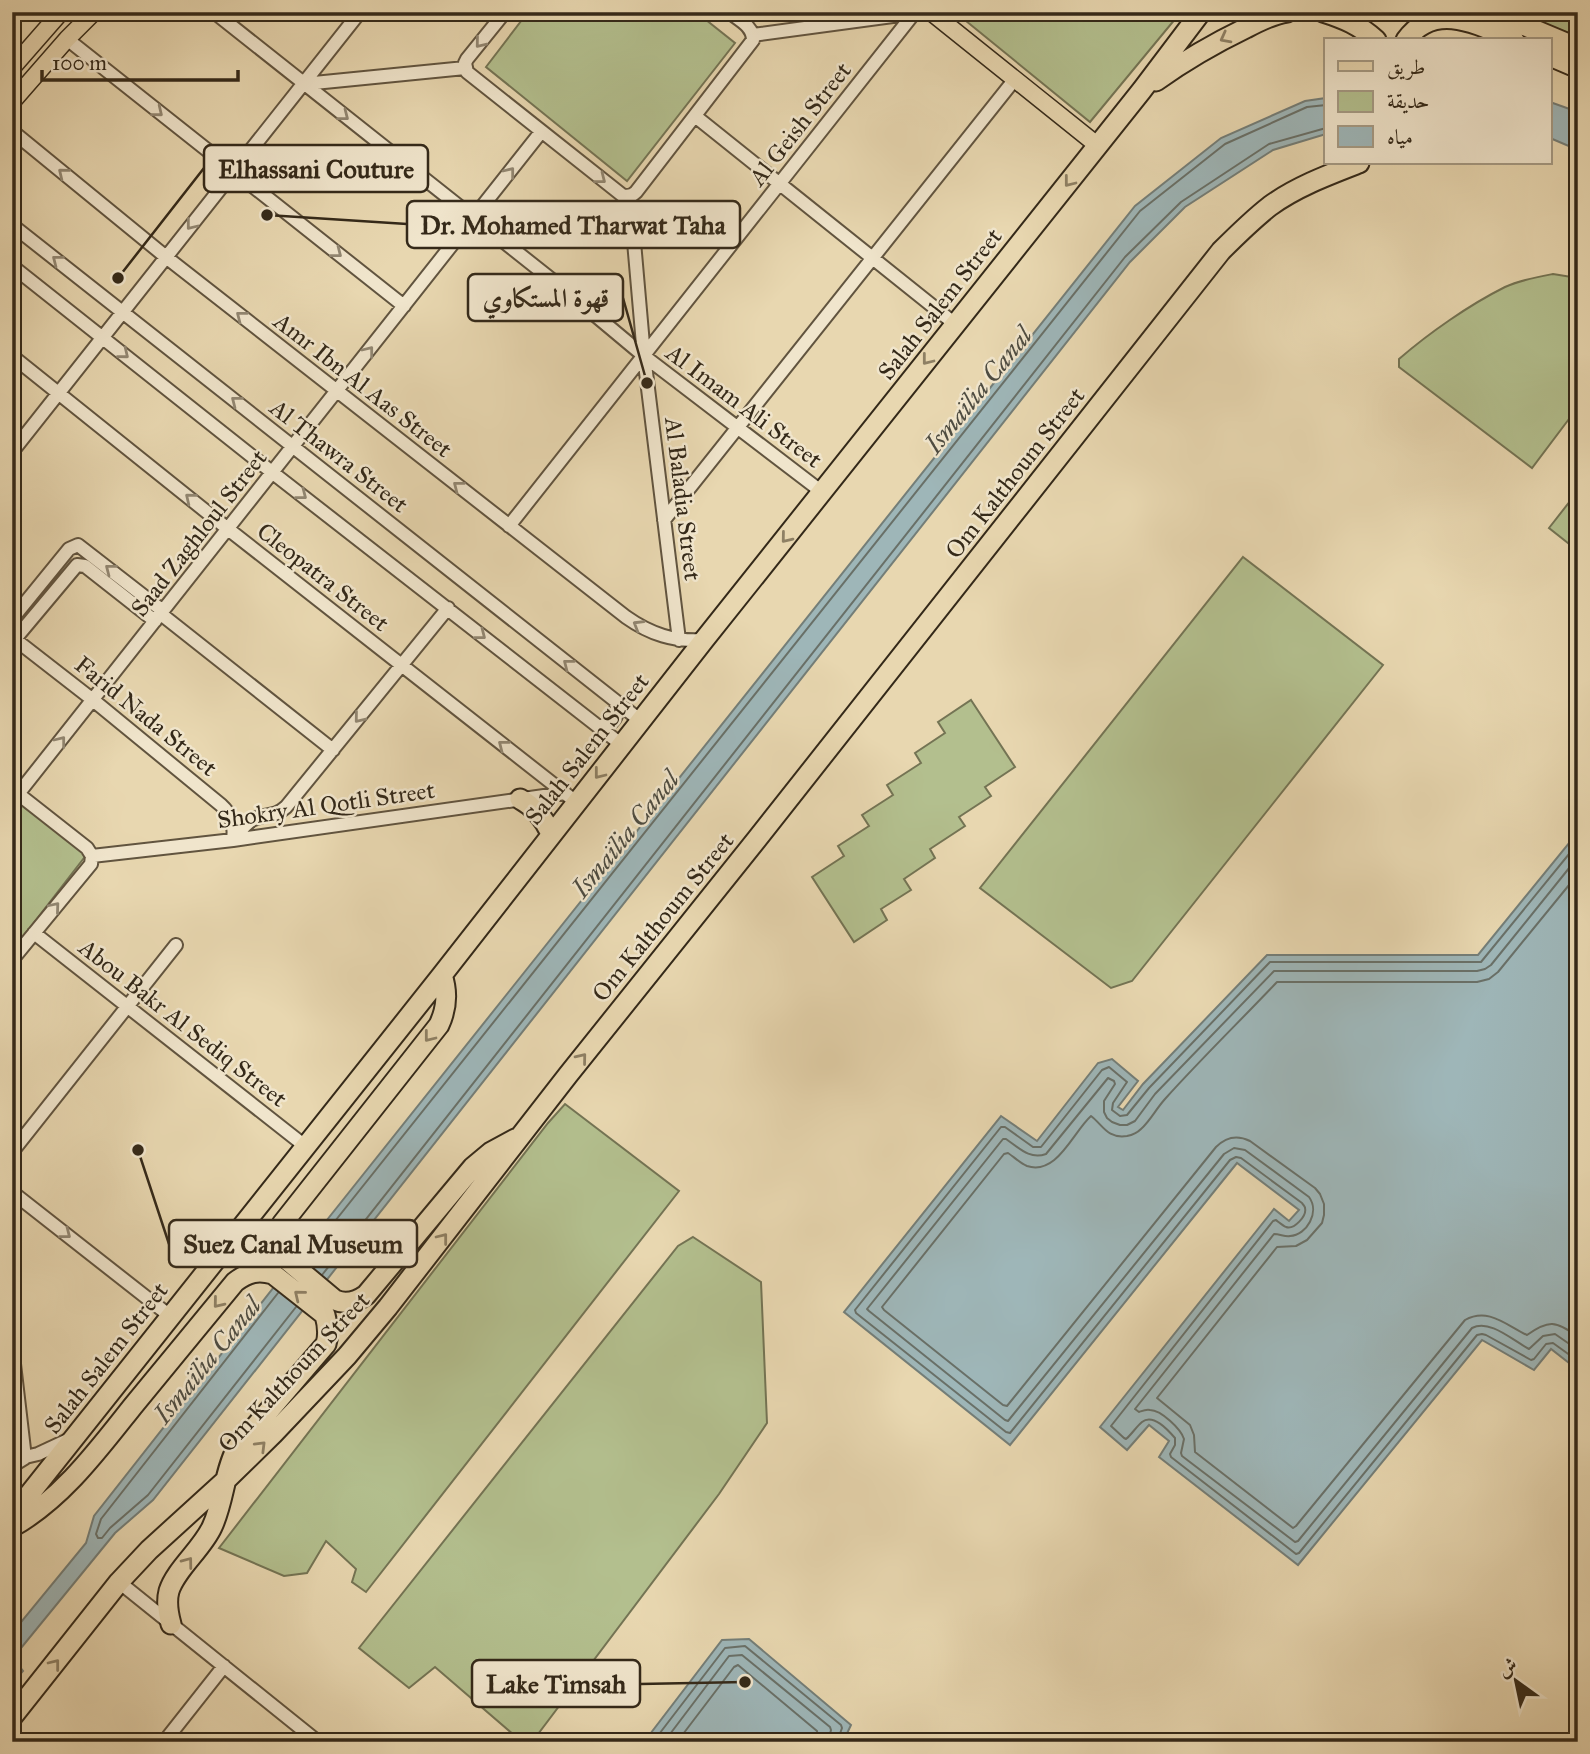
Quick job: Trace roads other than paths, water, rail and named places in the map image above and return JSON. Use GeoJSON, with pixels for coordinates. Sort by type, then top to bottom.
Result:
{"type":"FeatureCollection","features":[{"type":"Feature","properties":{"kind":"highway","name":"Salah Salem Street"},"geometry":{"type":"LineString","coordinates":[[12,1516],[442,975],[551,834],[571,798],[622,745],[1201,12]]}},
{"type":"Feature","properties":{"kind":"highway"},"geometry":{"type":"LineString","coordinates":[[1142,90],[1212,45],[1262,20],[1287,12]]}},
{"type":"Feature","properties":{"kind":"highway"},"geometry":{"type":"LineString","coordinates":[[1323,12],[1361,27],[1374,38]]}},
{"type":"Feature","properties":{"kind":"highway"},"geometry":{"type":"LineString","coordinates":[[1492,12],[1578,48]]}},
{"type":"Feature","properties":{"kind":"highway"},"geometry":{"type":"LineString","coordinates":[[1408,38],[1418,27],[1443,17],[1474,23],[1509,38]]}},
{"type":"Feature","properties":{"kind":"highway"},"geometry":{"type":"LineString","coordinates":[[1552,57],[1578,68]]}},
{"type":"Feature","properties":{"kind":"highway","name":"Om Kalthoum Street"},"geometry":{"type":"LineString","coordinates":[[12,1717],[119,1582],[149,1550],[273,1434],[347,1356],[388,1307],[568,1075],[1221,251],[1245,226],[1271,205],[1300,188],[1357,164]]}},
{"type":"Feature","properties":{"kind":"highway"},"geometry":{"type":"LineString","coordinates":[[520,799],[542,817],[551,834]]}},
{"type":"Feature","properties":{"kind":"highway"},"geometry":{"type":"LineString","coordinates":[[280,1267],[282,1224],[439,1025],[444,1015],[447,993],[442,975]]}},
{"type":"Feature","properties":{"kind":"highway"},"geometry":{"type":"LineString","coordinates":[[330,1307],[341,1302],[358,1300],[366,1295],[473,1167],[501,1146],[523,1135]]}},
{"type":"Feature","properties":{"kind":"highway"},"geometry":{"type":"LineString","coordinates":[[280,1267],[330,1307]]}},
{"type":"Feature","properties":{"kind":"highway"},"geometry":{"type":"LineString","coordinates":[[12,1527],[40,1508],[74,1477],[235,1282],[243,1275],[280,1267]]}},
{"type":"Feature","properties":{"kind":"highway"},"geometry":{"type":"LineString","coordinates":[[171,1623],[168,1613],[169,1591],[211,1531],[221,1505],[233,1457],[246,1436],[326,1344],[330,1307]]}},
{"type":"Feature","properties":{"kind":"main road"},"geometry":{"type":"LineString","coordinates":[[37,73],[16,63],[61,12]]}},
{"type":"Feature","properties":{"kind":"main road"},"geometry":{"type":"LineString","coordinates":[[12,102],[67,38],[94,12]]}},
{"type":"Feature","properties":{"kind":"main road"},"geometry":{"type":"LineString","coordinates":[[920,13],[1015,79],[1097,145]]}},
{"type":"Feature","properties":{"kind":"street","name":"Al Imam Ali Street"},"geometry":{"type":"LineString","coordinates":[[214,12],[644,356],[822,492]]}},
{"type":"Feature","properties":{"kind":"street"},"geometry":{"type":"LineString","coordinates":[[12,452],[360,12]]}},
{"type":"Feature","properties":{"kind":"street"},"geometry":{"type":"LineString","coordinates":[[505,12],[467,59],[465,68],[470,76],[622,195],[629,196],[636,192],[695,116],[750,44],[753,35]]}},
{"type":"Feature","properties":{"kind":"street"},"geometry":{"type":"LineString","coordinates":[[729,12],[748,27],[753,35]]}},
{"type":"Feature","properties":{"kind":"street"},"geometry":{"type":"LineString","coordinates":[[753,35],[920,13]]}},
{"type":"Feature","properties":{"kind":"street","name":"Al Geish Street"},"geometry":{"type":"LineString","coordinates":[[509,526],[780,184],[920,13]]}},
{"type":"Feature","properties":{"kind":"street"},"geometry":{"type":"LineString","coordinates":[[67,38],[404,306]]}},
{"type":"Feature","properties":{"kind":"street"},"geometry":{"type":"LineString","coordinates":[[303,84],[465,68]]}},
{"type":"Feature","properties":{"kind":"street"},"geometry":{"type":"LineString","coordinates":[[664,520],[1015,79]]}},
{"type":"Feature","properties":{"kind":"street"},"geometry":{"type":"LineString","coordinates":[[695,116],[955,324]]}},
{"type":"Feature","properties":{"kind":"street","name":"Amr Ibn Al Aas Street"},"geometry":{"type":"LineString","coordinates":[[12,131],[166,257],[638,626],[679,640],[704,640]]}},
{"type":"Feature","properties":{"kind":"street","name":"Saad Zaghloul Street"},"geometry":{"type":"LineString","coordinates":[[15,792],[93,700],[541,132]]}},
{"type":"Feature","properties":{"kind":"street","name":"Al Baladia Street"},"geometry":{"type":"LineString","coordinates":[[629,196],[644,356],[679,640]]}},
{"type":"Feature","properties":{"kind":"street","name":"Al Thawra Street"},"geometry":{"type":"LineString","coordinates":[[12,225],[641,721]]}},
{"type":"Feature","properties":{"kind":"street"},"geometry":{"type":"LineString","coordinates":[[12,266],[622,745]]}},
{"type":"Feature","properties":{"kind":"street","name":"Cleopatra Street"},"geometry":{"type":"LineString","coordinates":[[12,356],[571,798]]}},
{"type":"Feature","properties":{"kind":"street"},"geometry":{"type":"LineString","coordinates":[[12,619],[69,549],[78,545],[160,615],[332,750]]}},
{"type":"Feature","properties":{"kind":"street"},"geometry":{"type":"LineString","coordinates":[[14,638],[76,565],[85,566],[160,615]]}},
{"type":"Feature","properties":{"kind":"street"},"geometry":{"type":"LineString","coordinates":[[233,840],[250,821],[276,815],[286,807],[448,608]]}},
{"type":"Feature","properties":{"kind":"street","name":"Farid Nada Street"},"geometry":{"type":"LineString","coordinates":[[14,638],[228,811],[233,821],[233,840]]}},
{"type":"Feature","properties":{"kind":"street"},"geometry":{"type":"LineString","coordinates":[[598,726],[604,727],[615,720],[618,714],[615,701]]}},
{"type":"Feature","properties":{"kind":"street"},"geometry":{"type":"LineString","coordinates":[[12,960],[91,864],[92,856],[87,848],[15,792]]}},
{"type":"Feature","properties":{"kind":"street","name":"Shokry Al Qotli Street"},"geometry":{"type":"LineString","coordinates":[[92,856],[233,840],[520,799],[571,798]]}},
{"type":"Feature","properties":{"kind":"street","name":"Abou Bakr Al Sediq Street"},"geometry":{"type":"LineString","coordinates":[[34,933],[305,1146]]}},
{"type":"Feature","properties":{"kind":"street"},"geometry":{"type":"LineString","coordinates":[[12,1152],[176,945]]}},
{"type":"Feature","properties":{"kind":"street"},"geometry":{"type":"LineString","coordinates":[[12,1192],[170,1316]]}},
{"type":"Feature","properties":{"kind":"street"},"geometry":{"type":"LineString","coordinates":[[12,1347],[19,1459]]}},
{"type":"Feature","properties":{"kind":"street"},"geometry":{"type":"LineString","coordinates":[[12,1466],[19,1459],[38,1454],[78,1434]]}},
{"type":"Feature","properties":{"kind":"street"},"geometry":{"type":"LineString","coordinates":[[119,1582],[318,1742]]}},
{"type":"Feature","properties":{"kind":"street"},"geometry":{"type":"LineString","coordinates":[[164,1742],[224,1666]]}},
{"type":"Feature","properties":{"kind":"water"},"geometry":{"type":"Polygon","coordinates":[[[1324,98],[1324,135],[1273,150],[1185,207],[1130,262],[153,1500],[115,1533],[21,1648],[17,1663],[23,1671],[12,1684],[12,1633],[86,1543],[94,1516],[1135,206],[1221,138],[1305,101],[1324,98]]]}},
{"type":"Feature","properties":{"kind":"water"},"geometry":{"type":"Polygon","coordinates":[[[1552,103],[1578,112],[1578,150],[1552,139],[1552,103]]]}},
{"type":"Feature","properties":{"kind":"water"},"geometry":{"type":"Polygon","coordinates":[[[1578,832],[1578,1370],[1551,1349],[1534,1370],[1482,1340],[1298,1565],[1159,1457],[1169,1441],[1149,1425],[1127,1450],[1100,1427],[1274,1209],[1289,1221],[1299,1210],[1237,1163],[1010,1445],[844,1312],[1001,1116],[1037,1141],[1098,1063],[1112,1059],[1138,1081],[1118,1107],[1123,1110],[1143,1084],[1267,955],[1478,955],[1578,832]]]}},
{"type":"Feature","properties":{"kind":"water"},"geometry":{"type":"Polygon","coordinates":[[[749,1639],[851,1725],[843,1742],[644,1742],[722,1640],[749,1639]]]}},
{"type":"Feature","properties":{"kind":"place","name":"Dr. Mohamed Tharwat Taha"},"geometry":{"type":"Point","coordinates":[267,215]}},
{"type":"Feature","properties":{"kind":"place","name":"Elhassani Couture"},"geometry":{"type":"Point","coordinates":[118,278]}},
{"type":"Feature","properties":{"kind":"place","name":"قهوة المستكاوي"},"geometry":{"type":"Point","coordinates":[647,383]}},
{"type":"Feature","properties":{"kind":"place","name":"Suez Canal Museum"},"geometry":{"type":"Point","coordinates":[138,1150]}},
{"type":"Feature","properties":{"kind":"place","name":"Lake Timsah"},"geometry":{"type":"Point","coordinates":[745,1682]}},
{"type":"Feature","properties":{"kind":"water label","name":"Ismaïlia Canal"},"geometry":{"type":"Point","coordinates":[978,390]}},
{"type":"Feature","properties":{"kind":"water label","name":"Ismaïlia Canal"},"geometry":{"type":"Point","coordinates":[625,834]}},
{"type":"Feature","properties":{"kind":"water label","name":"Ismaïlia Canal"},"geometry":{"type":"Point","coordinates":[207,1360]}}]}
